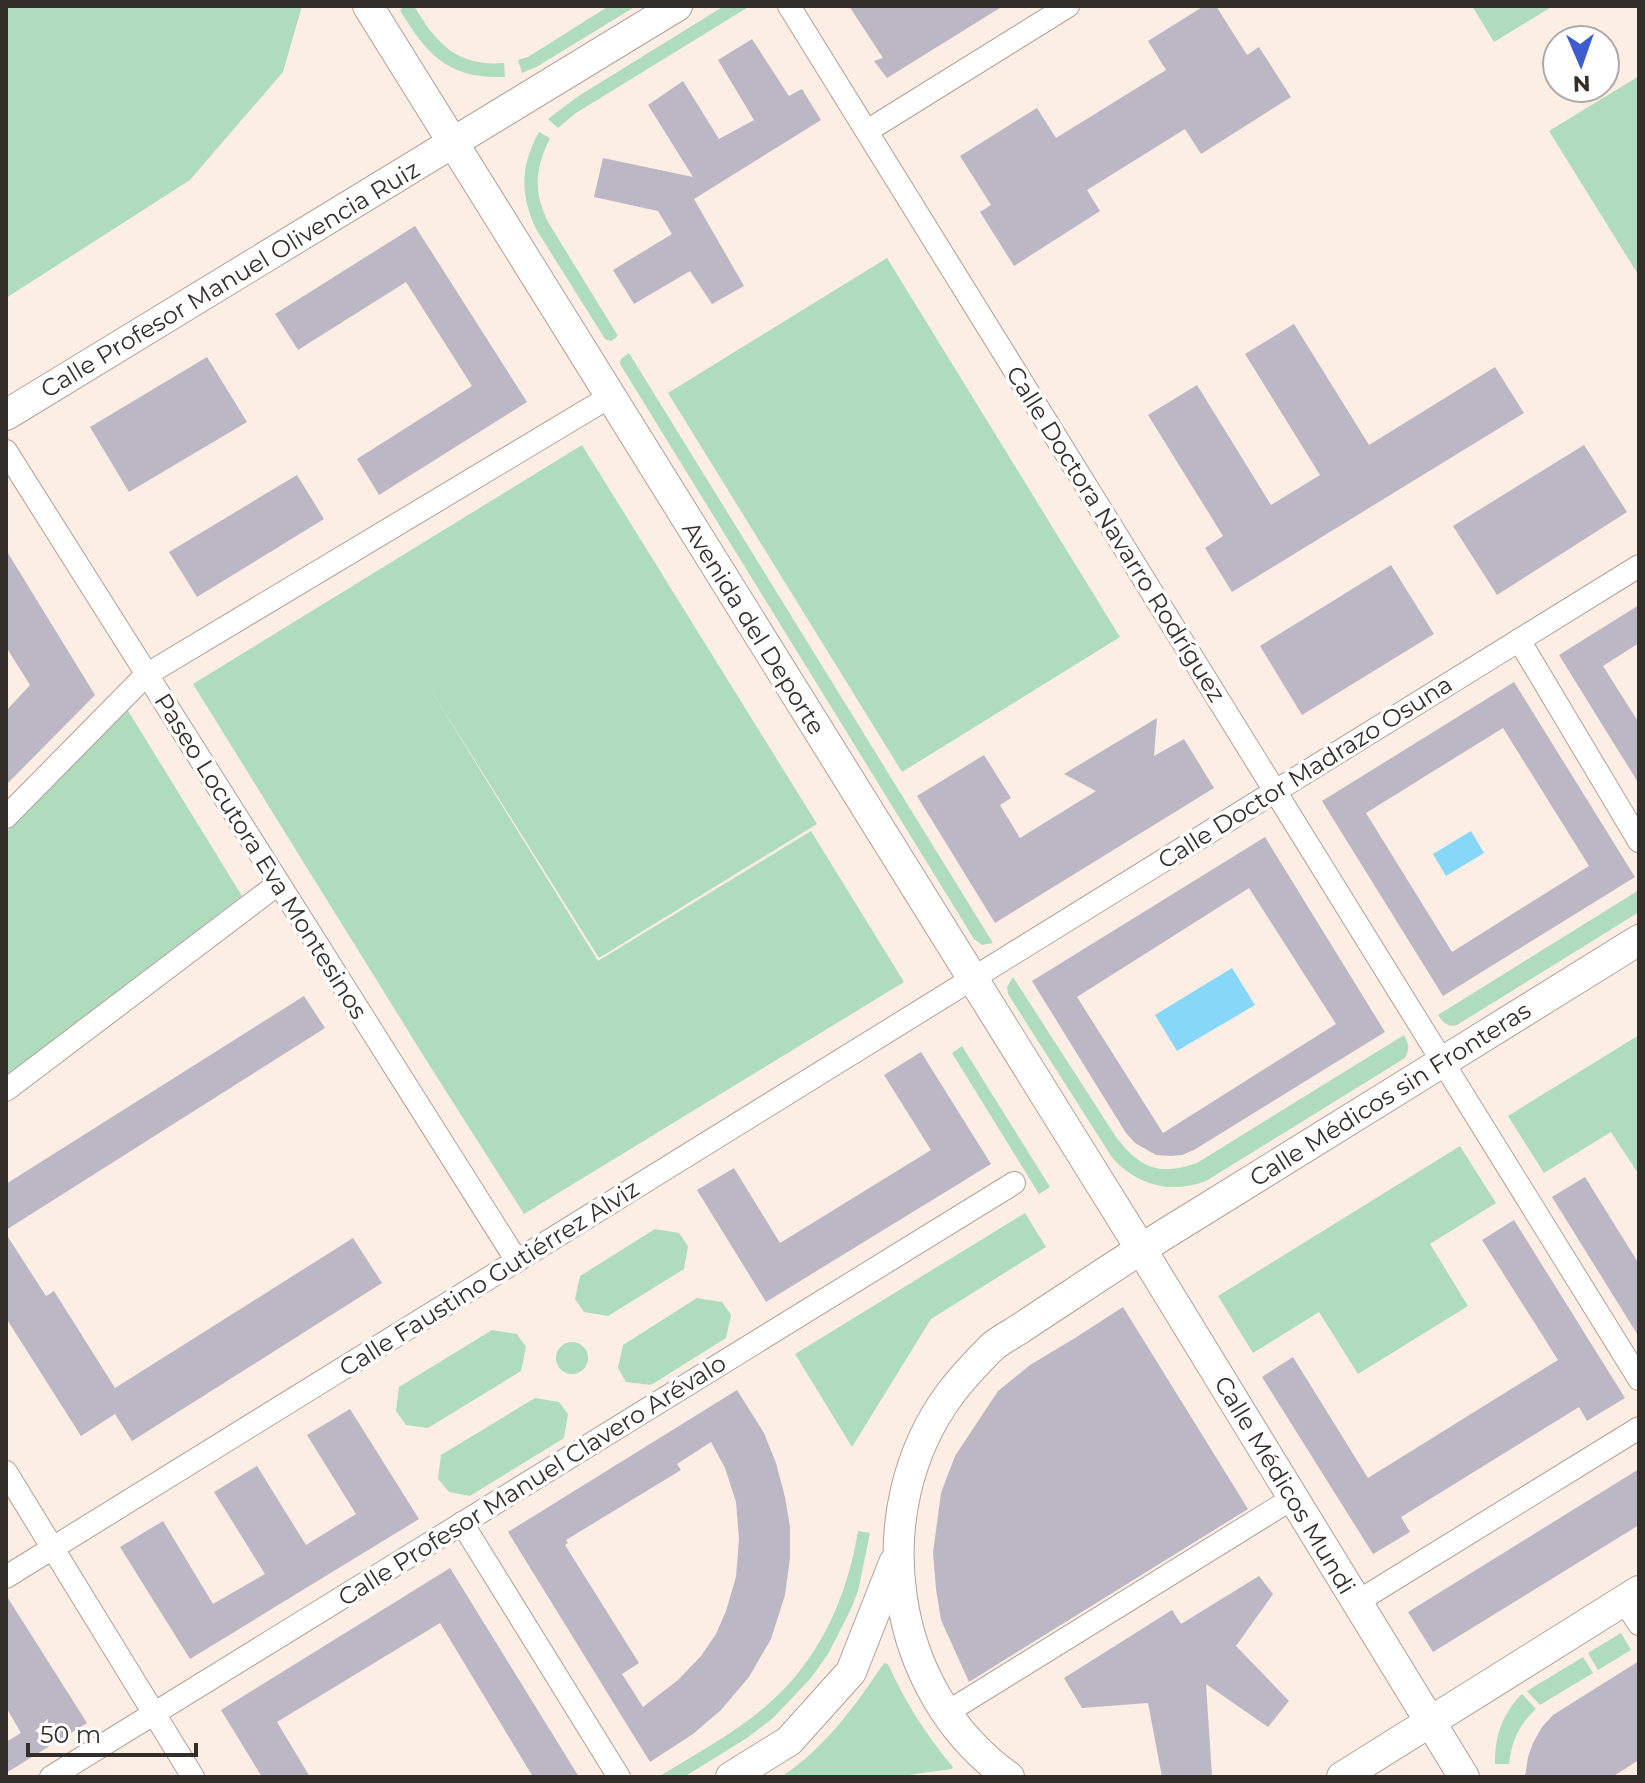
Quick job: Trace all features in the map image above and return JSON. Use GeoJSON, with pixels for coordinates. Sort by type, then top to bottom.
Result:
{"type":"FeatureCollection","features":[{"type":"Feature","properties":{"kind":"street","name":"Avenida del Deporte"},"geometry":{"type":"LineString","coordinates":[[368,6],[1141,1249]]}},
{"type":"Feature","properties":{"kind":"street","name":"Calle Profesor Manuel Olivencia Ruiz"},"geometry":{"type":"LineString","coordinates":[[6,415],[677,6]]}},
{"type":"Feature","properties":{"kind":"street","name":"Calle Doctora Navarro Rodríguez"},"geometry":{"type":"LineString","coordinates":[[789,6],[1639,1379]]}},
{"type":"Feature","properties":{"kind":"street"},"geometry":{"type":"LineString","coordinates":[[867,131],[1068,6]]}},
{"type":"Feature","properties":{"kind":"street"},"geometry":{"type":"LineString","coordinates":[[6,817],[146,675],[611,396]]}},
{"type":"Feature","properties":{"kind":"street","name":"Paseo Locutora Eva Montesinos"},"geometry":{"type":"LineString","coordinates":[[6,451],[517,1261]]}},
{"type":"Feature","properties":{"kind":"street","name":"Calle Doctor Madrazo Osuna"},"geometry":{"type":"LineString","coordinates":[[973,980],[1639,566]]}},
{"type":"Feature","properties":{"kind":"street"},"geometry":{"type":"LineString","coordinates":[[1519,640],[1639,841]]}},
{"type":"Feature","properties":{"kind":"street"},"geometry":{"type":"LineString","coordinates":[[6,1090],[278,884]]}},
{"type":"Feature","properties":{"kind":"street","name":"Calle Médicos sin Fronteras"},"geometry":{"type":"LineString","coordinates":[[898,1553],[904,1504],[918,1452],[950,1393],[993,1346],[1141,1249],[1639,940]]}},
{"type":"Feature","properties":{"kind":"street","name":"Calle Faustino Gutiérrez Alviz"},"geometry":{"type":"LineString","coordinates":[[6,1577],[973,980]]}},
{"type":"Feature","properties":{"kind":"street","name":"Calle Profesor Manuel Clavero Arévalo"},"geometry":{"type":"LineString","coordinates":[[51,1777],[1014,1183]]}},
{"type":"Feature","properties":{"kind":"street","name":"Calle Médicos Mundi"},"geometry":{"type":"LineString","coordinates":[[1141,1249],[1464,1777]]}},
{"type":"Feature","properties":{"kind":"street"},"geometry":{"type":"LineString","coordinates":[[1357,1602],[1639,1428]]}},
{"type":"Feature","properties":{"kind":"street"},"geometry":{"type":"LineString","coordinates":[[6,1472],[193,1777]]}},
{"type":"Feature","properties":{"kind":"street"},"geometry":{"type":"LineString","coordinates":[[946,1713],[1293,1498]]}},
{"type":"Feature","properties":{"kind":"street"},"geometry":{"type":"LineString","coordinates":[[462,1523],[619,1777]]}},
{"type":"Feature","properties":{"kind":"street"},"geometry":{"type":"LineString","coordinates":[[898,1553],[901,1597],[910,1638],[927,1679],[946,1713],[974,1746],[1009,1777]]}},
{"type":"Feature","properties":{"kind":"street"},"geometry":{"type":"LineString","coordinates":[[731,1777],[789,1741],[851,1672],[898,1553]]}},
{"type":"Feature","properties":{"kind":"street"},"geometry":{"type":"LineString","coordinates":[[1342,1777],[1430,1721],[1634,1605]]}},
{"type":"Feature","properties":{"kind":"green space"},"geometry":{"type":"Polygon","coordinates":[[[6,6],[302,6],[283,72],[190,180],[6,298],[6,6]]]}},
{"type":"Feature","properties":{"kind":"green space"},"geometry":{"type":"Polygon","coordinates":[[[405,6],[414,6],[431,31],[450,50],[473,61],[504,63],[505,77],[468,74],[441,61],[410,26],[400,10],[405,6]]]}},
{"type":"Feature","properties":{"kind":"green space"},"geometry":{"type":"Polygon","coordinates":[[[609,6],[636,6],[522,73],[518,60],[528,57],[609,6]]]}},
{"type":"Feature","properties":{"kind":"green space"},"geometry":{"type":"Polygon","coordinates":[[[724,6],[750,6],[576,113],[558,128],[548,119],[577,97],[724,6]]]}},
{"type":"Feature","properties":{"kind":"green space"},"geometry":{"type":"Polygon","coordinates":[[[1472,6],[1553,6],[1494,42],[1472,6]]]}},
{"type":"Feature","properties":{"kind":"green space"},"geometry":{"type":"Polygon","coordinates":[[[1639,76],[1639,276],[1549,131],[1593,104],[1621,104],[1621,87],[1639,76]]]}},
{"type":"Feature","properties":{"kind":"green space"},"geometry":{"type":"Polygon","coordinates":[[[539,132],[550,138],[541,160],[538,180],[543,211],[618,336],[611,341],[605,339],[536,229],[531,216],[525,192],[525,169],[539,132]]]}},
{"type":"Feature","properties":{"kind":"green space"},"geometry":{"type":"Polygon","coordinates":[[[887,258],[1120,637],[902,772],[668,393],[887,258]]]}},
{"type":"Feature","properties":{"kind":"green space"},"geometry":{"type":"Polygon","coordinates":[[[629,353],[993,943],[982,945],[974,939],[620,364],[629,353]]]}},
{"type":"Feature","properties":{"kind":"green space"},"geometry":{"type":"Polygon","coordinates":[[[582,445],[817,824],[599,958],[427,684],[598,961],[811,831],[904,982],[524,1214],[193,684],[582,445]]]}},
{"type":"Feature","properties":{"kind":"green space"},"geometry":{"type":"Polygon","coordinates":[[[127,709],[242,896],[6,1076],[6,833],[127,709]]]}},
{"type":"Feature","properties":{"kind":"green space"},"geometry":{"type":"Polygon","coordinates":[[[1639,890],[1639,912],[1457,1025],[1448,1025],[1438,1015],[1639,890]]]}},
{"type":"Feature","properties":{"kind":"green space"},"geometry":{"type":"Polygon","coordinates":[[[1013,977],[1116,1137],[1143,1163],[1161,1169],[1197,1163],[1404,1035],[1408,1049],[1405,1058],[1206,1181],[1180,1187],[1156,1185],[1134,1176],[1113,1159],[1008,994],[1007,987],[1013,977]]]}},
{"type":"Feature","properties":{"kind":"green space"},"geometry":{"type":"Polygon","coordinates":[[[1639,1035],[1639,1175],[1611,1132],[1544,1173],[1508,1116],[1639,1035]]]}},
{"type":"Feature","properties":{"kind":"green space"},"geometry":{"type":"Polygon","coordinates":[[[962,1046],[1050,1187],[1039,1194],[952,1053],[962,1046]]]}},
{"type":"Feature","properties":{"kind":"green space"},"geometry":{"type":"Polygon","coordinates":[[[1460,1146],[1496,1203],[1430,1244],[1468,1306],[1358,1374],[1319,1312],[1253,1353],[1218,1296],[1460,1146]]]}},
{"type":"Feature","properties":{"kind":"green space"},"geometry":{"type":"Polygon","coordinates":[[[1025,1213],[1046,1247],[931,1319],[852,1447],[795,1354],[1025,1213]]]}},
{"type":"Feature","properties":{"kind":"green space"},"geometry":{"type":"Polygon","coordinates":[[[655,1229],[679,1233],[688,1246],[684,1269],[608,1316],[584,1312],[575,1299],[580,1276],[655,1229]]]}},
{"type":"Feature","properties":{"kind":"green space"},"geometry":{"type":"Polygon","coordinates":[[[697,1298],[722,1302],[731,1315],[726,1338],[651,1385],[626,1382],[618,1368],[623,1345],[697,1298]]]}},
{"type":"Feature","properties":{"kind":"green space"},"geometry":{"type":"Polygon","coordinates":[[[492,1330],[517,1334],[526,1347],[521,1371],[428,1428],[406,1425],[396,1411],[399,1387],[492,1330]]]}},
{"type":"Feature","properties":{"kind":"green space"},"geometry":{"type":"Polygon","coordinates":[[[572,1342],[583,1347],[588,1358],[583,1369],[572,1374],[561,1369],[556,1358],[561,1347],[572,1342]]]}},
{"type":"Feature","properties":{"kind":"green space"},"geometry":{"type":"Polygon","coordinates":[[[535,1398],[559,1402],[568,1414],[564,1438],[470,1496],[449,1492],[438,1479],[441,1455],[535,1398]]]}},
{"type":"Feature","properties":{"kind":"green space"},"geometry":{"type":"Polygon","coordinates":[[[858,1531],[870,1533],[858,1591],[828,1654],[811,1678],[773,1718],[747,1738],[684,1777],[658,1777],[753,1716],[801,1669],[816,1649],[838,1604],[858,1531]]]}},
{"type":"Feature","properties":{"kind":"green space"},"geometry":{"type":"Polygon","coordinates":[[[1621,1633],[1631,1650],[1598,1670],[1588,1653],[1621,1633]]]}},
{"type":"Feature","properties":{"kind":"green space"},"geometry":{"type":"Polygon","coordinates":[[[1583,1657],[1593,1673],[1540,1705],[1527,1691],[1583,1657]]]}},
{"type":"Feature","properties":{"kind":"green space"},"geometry":{"type":"Polygon","coordinates":[[[884,1663],[888,1664],[917,1718],[952,1769],[894,1777],[781,1777],[825,1740],[884,1663]]]}},
{"type":"Feature","properties":{"kind":"green space"},"geometry":{"type":"Polygon","coordinates":[[[1522,1694],[1536,1709],[1517,1734],[1509,1764],[1495,1764],[1501,1726],[1509,1709],[1522,1694]]]}},
{"type":"Feature","properties":{"kind":"water"},"geometry":{"type":"Polygon","coordinates":[[[1471,831],[1484,853],[1446,876],[1433,854],[1471,831]]]}},
{"type":"Feature","properties":{"kind":"water"},"geometry":{"type":"Polygon","coordinates":[[[1232,968],[1255,1005],[1177,1051],[1155,1015],[1232,968]]]}},
{"type":"Feature","properties":{"kind":"building"},"geometry":{"type":"Polygon","coordinates":[[[849,6],[1003,6],[887,78],[874,61],[883,58],[849,6]]]}},
{"type":"Feature","properties":{"kind":"building"},"geometry":{"type":"Polygon","coordinates":[[[1204,6],[1216,6],[1247,55],[1259,47],[1291,97],[1201,154],[1185,129],[1087,190],[1100,211],[1014,266],[980,212],[991,205],[960,156],[1037,108],[1056,138],[1166,70],[1148,41],[1204,6]]]}},
{"type":"Feature","properties":{"kind":"building"},"geometry":{"type":"Polygon","coordinates":[[[752,39],[789,96],[802,89],[821,120],[694,199],[744,286],[712,304],[690,271],[634,304],[613,270],[672,234],[658,211],[594,197],[603,158],[693,177],[648,105],[683,81],[719,139],[754,120],[718,60],[752,39]]]}},
{"type":"Feature","properties":{"kind":"building"},"geometry":{"type":"Polygon","coordinates":[[[415,226],[527,402],[379,495],[357,459],[472,386],[406,282],[298,350],[275,314],[415,226]]]}},
{"type":"Feature","properties":{"kind":"building"},"geometry":{"type":"Polygon","coordinates":[[[1294,324],[1369,445],[1495,367],[1524,413],[1232,592],[1205,548],[1223,536],[1148,415],[1197,385],[1271,505],[1320,475],[1245,354],[1294,324]]]}},
{"type":"Feature","properties":{"kind":"building"},"geometry":{"type":"Polygon","coordinates":[[[207,357],[247,422],[129,492],[90,427],[207,357]]]}},
{"type":"Feature","properties":{"kind":"building"},"geometry":{"type":"Polygon","coordinates":[[[1584,445],[1627,512],[1497,595],[1453,526],[1584,445]]]}},
{"type":"Feature","properties":{"kind":"building"},"geometry":{"type":"Polygon","coordinates":[[[297,475],[324,519],[197,597],[169,552],[297,475]]]}},
{"type":"Feature","properties":{"kind":"building"},"geometry":{"type":"Polygon","coordinates":[[[6,550],[95,695],[6,785],[6,711],[30,685],[6,647],[6,550]]]}},
{"type":"Feature","properties":{"kind":"building"},"geometry":{"type":"Polygon","coordinates":[[[1391,565],[1434,634],[1302,715],[1260,646],[1391,565]]]}},
{"type":"Feature","properties":{"kind":"building"},"geometry":{"type":"Polygon","coordinates":[[[1639,605],[1639,643],[1603,666],[1639,723],[1639,784],[1559,655],[1639,605]]]}},
{"type":"Feature","properties":{"kind":"building"},"geometry":{"type":"Polygon","coordinates":[[[1514,682],[1635,877],[1443,996],[1322,801],[1514,682]],[[1503,728],[1366,813],[1452,952],[1589,866],[1503,728]]]}},
{"type":"Feature","properties":{"kind":"building"},"geometry":{"type":"Polygon","coordinates":[[[1157,718],[1154,756],[1184,739],[1214,788],[995,923],[917,796],[984,755],[1011,798],[1000,805],[1020,838],[1096,791],[1064,774],[1157,718]]]}},
{"type":"Feature","properties":{"kind":"building"},"geometry":{"type":"Polygon","coordinates":[[[1265,837],[1385,1032],[1194,1150],[1182,1155],[1156,1155],[1135,1143],[1126,1133],[1032,981],[1265,837]],[[1249,888],[1077,997],[1163,1133],[1336,1024],[1249,888]]]}},
{"type":"Feature","properties":{"kind":"building"},"geometry":{"type":"Polygon","coordinates":[[[304,996],[325,1028],[6,1230],[6,1184],[304,996]]]}},
{"type":"Feature","properties":{"kind":"building"},"geometry":{"type":"Polygon","coordinates":[[[921,1052],[991,1164],[766,1302],[697,1190],[734,1168],[780,1243],[931,1150],[884,1075],[921,1052]]]}},
{"type":"Feature","properties":{"kind":"building"},"geometry":{"type":"Polygon","coordinates":[[[1585,1177],[1639,1264],[1639,1337],[1552,1197],[1585,1177]]]}},
{"type":"Feature","properties":{"kind":"building"},"geometry":{"type":"Polygon","coordinates":[[[1514,1220],[1625,1398],[1587,1421],[1579,1407],[1401,1517],[1410,1532],[1373,1554],[1262,1377],[1293,1357],[1368,1478],[1558,1360],[1482,1240],[1514,1220]]]}},
{"type":"Feature","properties":{"kind":"building"},"geometry":{"type":"Polygon","coordinates":[[[6,1234],[46,1296],[54,1291],[115,1388],[353,1238],[382,1283],[132,1441],[115,1414],[81,1436],[6,1318],[6,1234]]]}},
{"type":"Feature","properties":{"kind":"building"},"geometry":{"type":"Polygon","coordinates":[[[1123,1307],[1248,1509],[969,1682],[941,1620],[933,1553],[941,1493],[955,1456],[998,1391],[1030,1365],[1123,1307]]]}},
{"type":"Feature","properties":{"kind":"building"},"geometry":{"type":"Polygon","coordinates":[[[737,1390],[764,1433],[785,1497],[790,1527],[790,1558],[785,1595],[771,1639],[749,1677],[721,1710],[693,1734],[650,1762],[508,1532],[737,1390]],[[711,1442],[677,1464],[681,1470],[566,1540],[568,1543],[565,1545],[639,1663],[622,1674],[643,1707],[678,1680],[701,1656],[716,1634],[726,1611],[736,1577],[739,1539],[736,1502],[725,1468],[711,1442]]]}},
{"type":"Feature","properties":{"kind":"building"},"geometry":{"type":"Polygon","coordinates":[[[350,1409],[419,1519],[190,1659],[120,1547],[163,1521],[213,1604],[265,1574],[214,1492],[257,1466],[306,1545],[356,1514],[307,1435],[350,1409]]]}},
{"type":"Feature","properties":{"kind":"building"},"geometry":{"type":"Polygon","coordinates":[[[1639,1469],[1639,1525],[1433,1652],[1408,1612],[1639,1469]]]}},
{"type":"Feature","properties":{"kind":"building"},"geometry":{"type":"Polygon","coordinates":[[[450,1568],[579,1777],[533,1777],[440,1623],[277,1722],[310,1777],[262,1777],[221,1710],[450,1568]]]}},
{"type":"Feature","properties":{"kind":"building"},"geometry":{"type":"Polygon","coordinates":[[[1259,1576],[1273,1594],[1236,1646],[1289,1701],[1268,1727],[1206,1684],[1212,1776],[1162,1777],[1148,1703],[1082,1708],[1064,1678],[1172,1610],[1181,1624],[1259,1576]]]}},
{"type":"Feature","properties":{"kind":"building"},"geometry":{"type":"Polygon","coordinates":[[[6,1595],[87,1723],[6,1773],[6,1742],[21,1733],[6,1707],[6,1595]]]}},
{"type":"Feature","properties":{"kind":"building"},"geometry":{"type":"Polygon","coordinates":[[[1639,1661],[1639,1760],[1612,1777],[1525,1777],[1533,1743],[1553,1715],[1639,1661]]]}}]}
